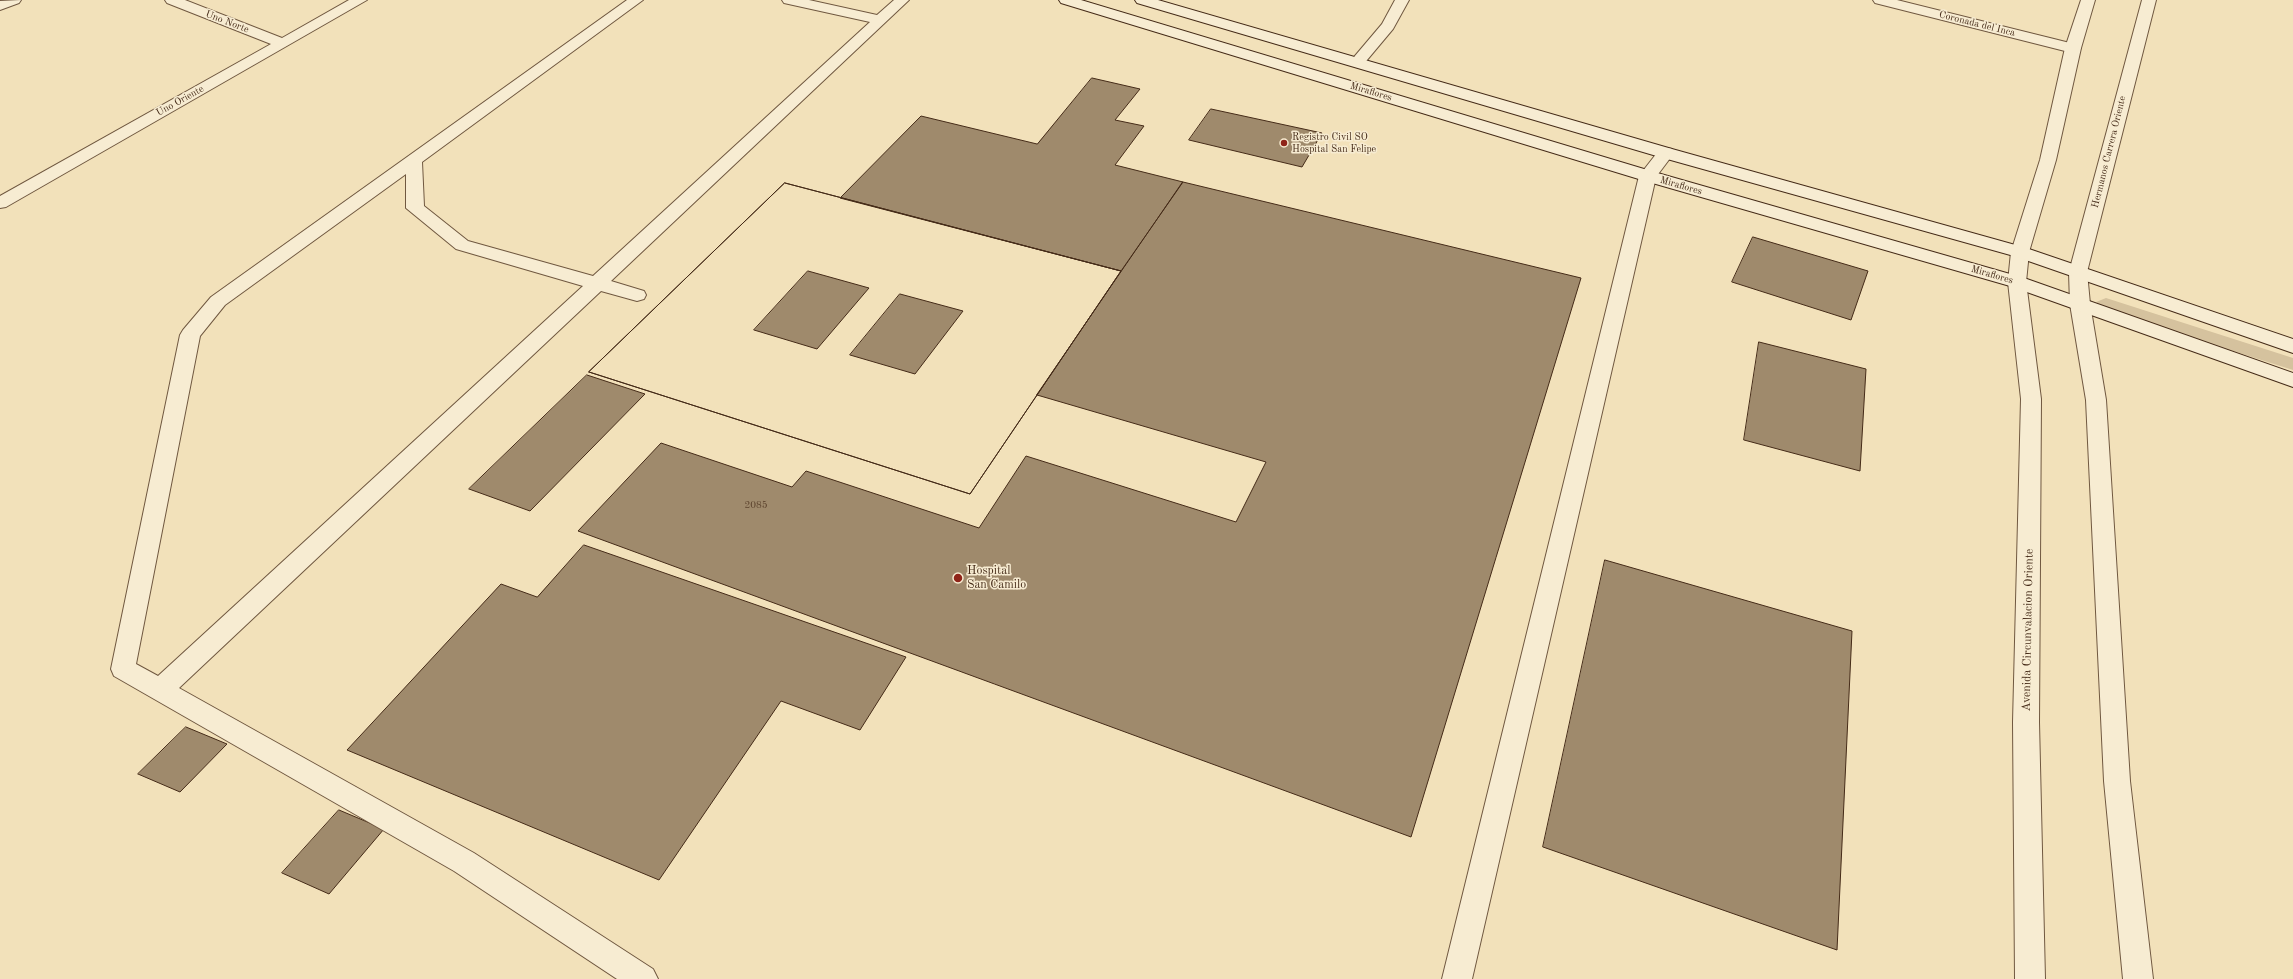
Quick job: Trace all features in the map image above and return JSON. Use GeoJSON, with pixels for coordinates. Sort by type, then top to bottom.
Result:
{"type":"FeatureCollection","features":[{"type":"Feature","properties":{"kind":"street"},"geometry":{"type":"LineString","coordinates":[[0,6],[14,0]]}},
{"type":"Feature","properties":{"kind":"street","name":"Uno Norte"},"geometry":{"type":"LineString","coordinates":[[172,0],[283,43]]}},
{"type":"Feature","properties":{"kind":"street","name":"Uno Oriente"},"geometry":{"type":"LineString","coordinates":[[0,203],[360,0]]}},
{"type":"Feature","properties":{"kind":"street"},"geometry":{"type":"LineString","coordinates":[[636,0],[218,301],[190,335],[123,669],[161,689],[464,862],[643,979]]}},
{"type":"Feature","properties":{"kind":"street"},"geometry":{"type":"LineString","coordinates":[[789,0],[880,20]]}},
{"type":"Feature","properties":{"kind":"street"},"geometry":{"type":"LineString","coordinates":[[161,689],[902,0]]}},
{"type":"Feature","properties":{"kind":"street","name":"Miraflores"},"geometry":{"type":"LineString","coordinates":[[1066,0],[1648,176],[2017,282],[2293,380]]}},
{"type":"Feature","properties":{"kind":"street","name":"Miraflores"},"geometry":{"type":"LineString","coordinates":[[1142,0],[1666,153],[2020,252],[2293,346]]}},
{"type":"Feature","properties":{"kind":"street"},"geometry":{"type":"LineString","coordinates":[[1357,63],[1388,26],[1402,0]]}},
{"type":"Feature","properties":{"kind":"street","name":"Coronada del Inca"},"geometry":{"type":"LineString","coordinates":[[1880,0],[2074,48]]}},
{"type":"Feature","properties":{"kind":"street"},"geometry":{"type":"LineString","coordinates":[[2017,282],[2020,252],[2048,160],[2074,48],[2088,0]]}},
{"type":"Feature","properties":{"kind":"street","name":"Hermanos Carrera Oriente"},"geometry":{"type":"LineString","coordinates":[[2080,304],[2078,272],[2148,0]]}},
{"type":"Feature","properties":{"kind":"street"},"geometry":{"type":"LineString","coordinates":[[1457,979],[1648,176],[1666,153]]}},
{"type":"Feature","properties":{"kind":"street"},"geometry":{"type":"LineString","coordinates":[[414,160],[415,208],[462,245],[637,295]]}},
{"type":"Feature","properties":{"kind":"street","name":"Avenida Circunvalacion Oriente"},"geometry":{"type":"LineString","coordinates":[[2017,282],[2031,399],[2031,502],[2026,722],[2030,979]]}},
{"type":"Feature","properties":{"kind":"street"},"geometry":{"type":"LineString","coordinates":[[2080,304],[2096,400],[2117,781],[2138,979]]}},
{"type":"Feature","properties":{"kind":"shaded area"},"geometry":{"type":"Polygon","coordinates":[[[2106,298],[2293,358],[2293,370],[2110,312],[2096,302],[2106,298]]]}},
{"type":"Feature","properties":{"kind":"building"},"geometry":{"type":"Polygon","coordinates":[[[1092,78],[1140,89],[1115,120],[1144,126],[1115,165],[1183,182],[1121,271],[840,198],[921,116],[1037,144],[1092,78]]]}},
{"type":"Feature","properties":{"kind":"building"},"geometry":{"type":"Polygon","coordinates":[[[1211,109],[1322,133],[1302,167],[1189,140],[1211,109]]]}},
{"type":"Feature","properties":{"kind":"building"},"geometry":{"type":"Polygon","coordinates":[[[1183,182],[1581,278],[1411,837],[578,531],[661,443],[792,487],[806,471],[979,528],[1026,456],[1236,522],[1266,462],[1037,395],[1183,182]]]}},
{"type":"Feature","properties":{"kind":"building"},"geometry":{"type":"Polygon","coordinates":[[[785,183],[1121,271],[970,494],[589,372],[785,183]],[[808,271],[754,330],[817,349],[869,288],[808,271]],[[900,294],[850,355],[915,374],[963,311],[900,294]]]}},
{"type":"Feature","properties":{"kind":"building"},"geometry":{"type":"Polygon","coordinates":[[[785,183],[1121,271],[970,494],[589,372],[785,183]]]}},
{"type":"Feature","properties":{"kind":"building"},"geometry":{"type":"Polygon","coordinates":[[[1753,237],[1868,271],[1851,320],[1732,282],[1753,237]]]}},
{"type":"Feature","properties":{"kind":"building"},"geometry":{"type":"Polygon","coordinates":[[[1759,342],[1866,369],[1860,471],[1744,440],[1759,342]]]}},
{"type":"Feature","properties":{"kind":"building"},"geometry":{"type":"Polygon","coordinates":[[[587,375],[645,394],[530,511],[469,489],[587,375]]]}},
{"type":"Feature","properties":{"kind":"building"},"geometry":{"type":"Polygon","coordinates":[[[584,545],[906,657],[860,730],[781,701],[659,880],[347,750],[501,584],[537,597],[584,545]]]}},
{"type":"Feature","properties":{"kind":"building"},"geometry":{"type":"Polygon","coordinates":[[[1605,560],[1852,631],[1837,950],[1543,847],[1605,560]]]}},
{"type":"Feature","properties":{"kind":"building"},"geometry":{"type":"Polygon","coordinates":[[[186,727],[227,744],[180,792],[138,774],[186,727]]]}},
{"type":"Feature","properties":{"kind":"building"},"geometry":{"type":"Polygon","coordinates":[[[339,810],[384,829],[329,894],[282,873],[339,810]]]}},
{"type":"Feature","properties":{"kind":"place","name":"Registro Civil SO Hospital San Felipe"},"geometry":{"type":"Point","coordinates":[1284,143]}},
{"type":"Feature","properties":{"kind":"place","name":"Hospital San Camilo"},"geometry":{"type":"Point","coordinates":[958,578]}}]}
